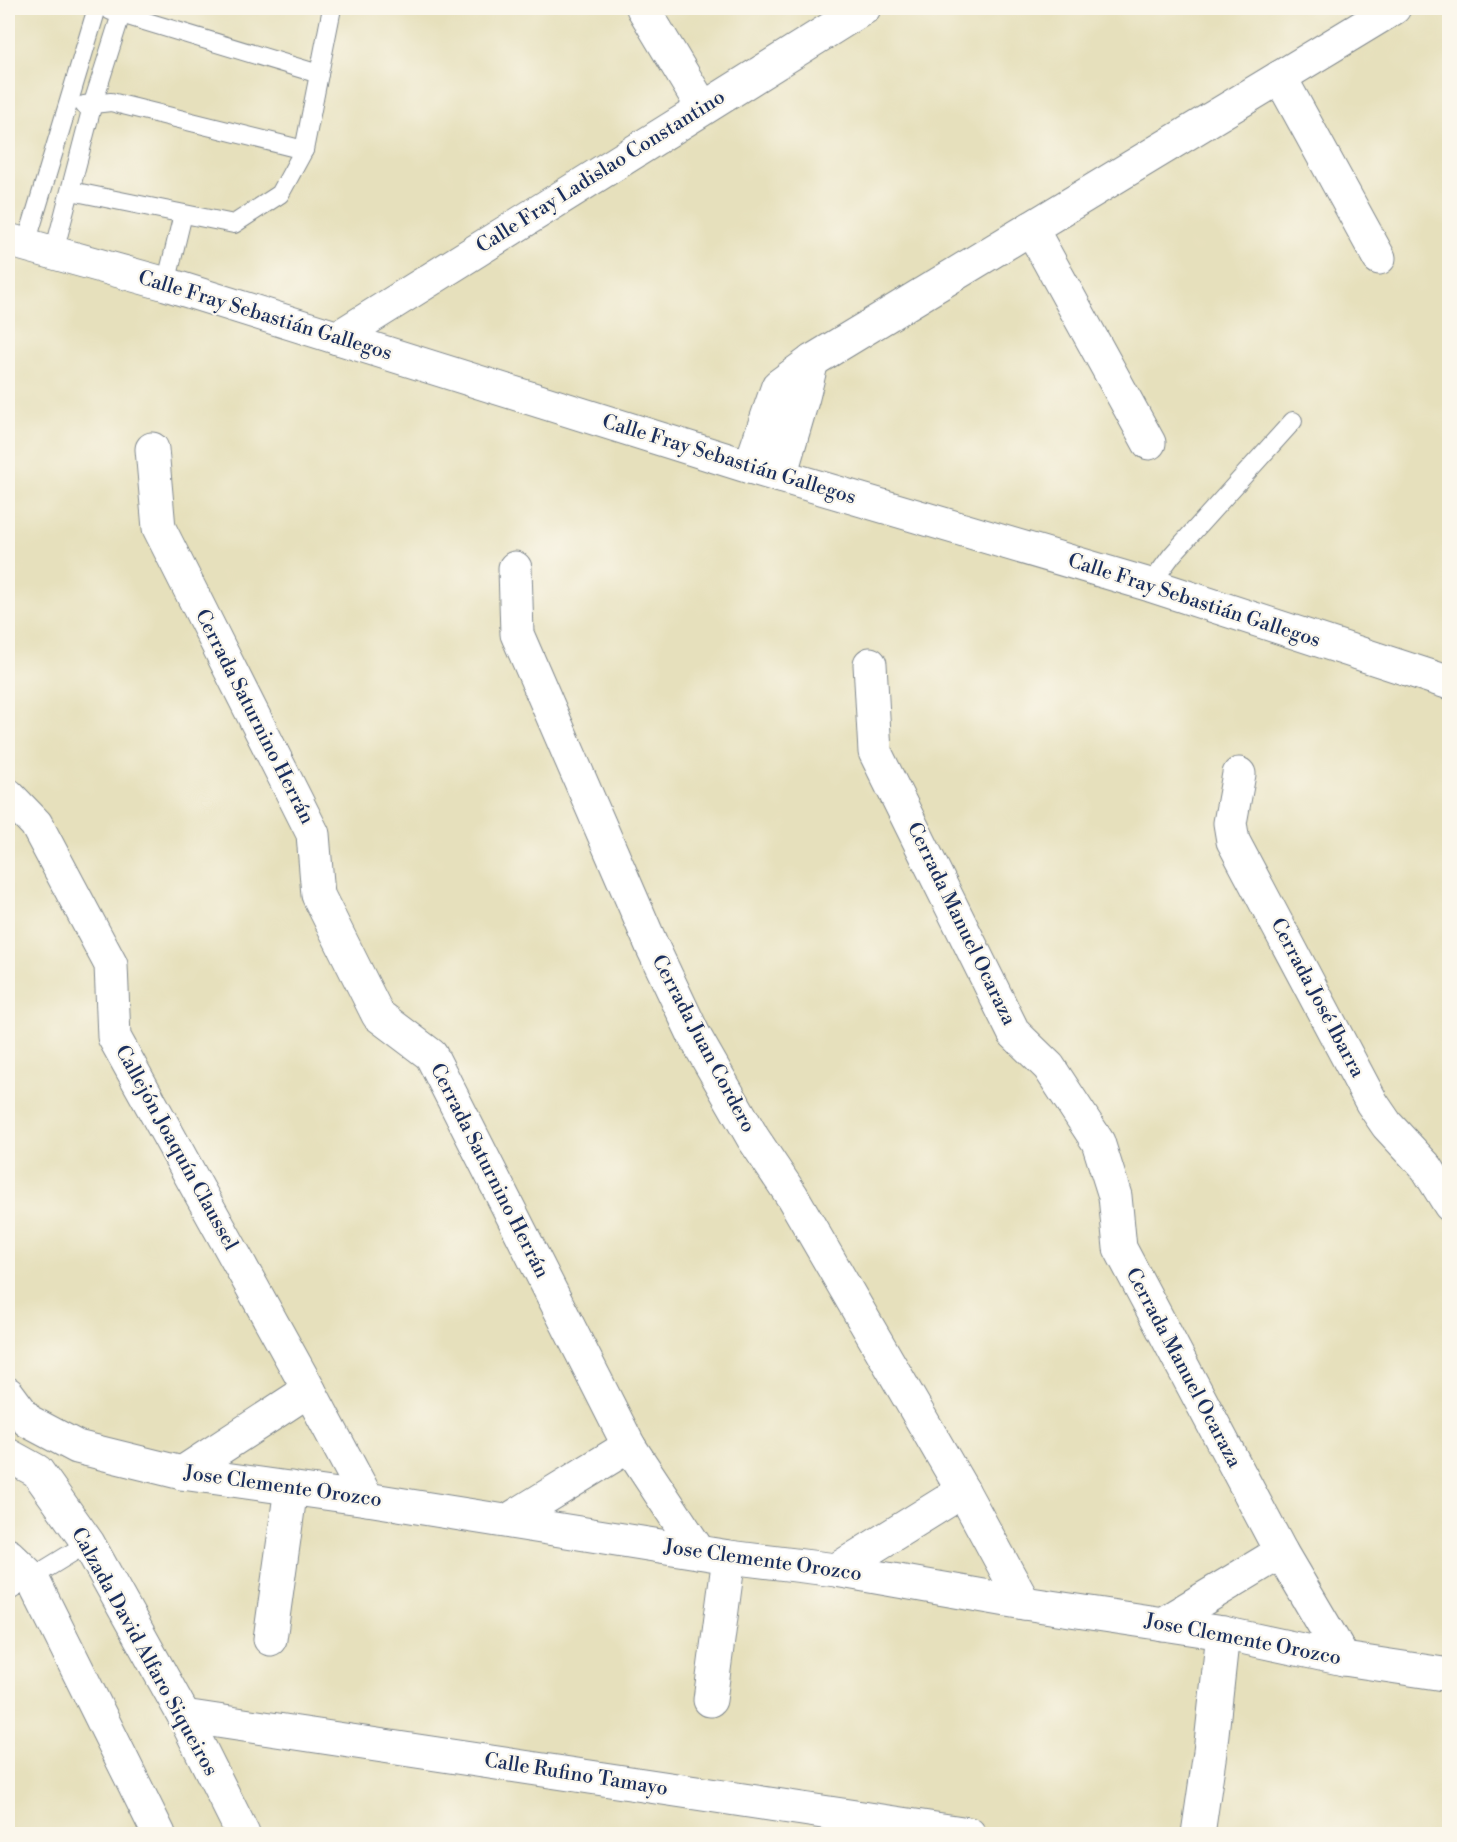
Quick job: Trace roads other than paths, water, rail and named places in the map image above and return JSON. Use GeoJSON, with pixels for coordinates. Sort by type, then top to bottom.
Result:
{"type":"FeatureCollection","features":[{"type":"Feature","properties":{"kind":"street"},"geometry":{"type":"LineString","coordinates":[[643,8],[703,108]]}},
{"type":"Feature","properties":{"kind":"street","name":"Calle Fray Ladislao Constantino"},"geometry":{"type":"LineString","coordinates":[[337,338],[864,8]]}},
{"type":"Feature","properties":{"kind":"street"},"geometry":{"type":"LineString","coordinates":[[765,472],[803,397],[812,360],[1394,8]]}},
{"type":"Feature","properties":{"kind":"street"},"geometry":{"type":"LineString","coordinates":[[1280,77],[1379,258]]}},
{"type":"Feature","properties":{"kind":"street"},"geometry":{"type":"LineString","coordinates":[[1031,228],[1149,443]]}},
{"type":"Feature","properties":{"kind":"street","name":"Calle Fray Sebastián Gallegos"},"geometry":{"type":"LineString","coordinates":[[29,246],[166,284],[765,472],[1150,585],[1449,683]]}},
{"type":"Feature","properties":{"kind":"street","name":"Cerrada Saturnino Herrán"},"geometry":{"type":"LineString","coordinates":[[152,449],[159,528],[313,834],[318,895],[378,1016],[431,1055],[629,1446],[714,1555]]}},
{"type":"Feature","properties":{"kind":"street","name":"Cerrada Juan Cordero"},"geometry":{"type":"LineString","coordinates":[[515,568],[518,634],[652,946],[694,1035],[753,1138],[792,1196],[963,1491],[1024,1603]]}},
{"type":"Feature","properties":{"kind":"street","name":"Cerrada Manuel Ocaraza"},"geometry":{"type":"LineString","coordinates":[[870,664],[875,752],[1014,1033],[1049,1067],[1098,1142],[1115,1196],[1120,1248],[1281,1552],[1344,1659]]}},
{"type":"Feature","properties":{"kind":"street","name":"Cerrada José Ibarra"},"geometry":{"type":"LineString","coordinates":[[1239,774],[1230,823],[1233,841],[1372,1103],[1387,1125],[1427,1168],[1449,1205]]}},
{"type":"Feature","properties":{"kind":"street","name":"Callejón Joaquín Claussel"},"geometry":{"type":"LineString","coordinates":[[8,795],[36,824],[111,965],[114,1037],[367,1499]]}},
{"type":"Feature","properties":{"kind":"street"},"geometry":{"type":"LineString","coordinates":[[182,1473],[309,1390]]}},
{"type":"Feature","properties":{"kind":"street","name":"Jose Clemente Orozco"},"geometry":{"type":"LineString","coordinates":[[8,1394],[28,1421],[77,1447],[182,1473],[367,1499],[714,1555],[836,1570],[1024,1603],[1223,1633],[1344,1659],[1449,1675]]}},
{"type":"Feature","properties":{"kind":"street"},"geometry":{"type":"LineString","coordinates":[[507,1521],[629,1446]]}},
{"type":"Feature","properties":{"kind":"street","name":"Calzada David Alfaro Siqueiros"},"geometry":{"type":"LineString","coordinates":[[8,1455],[37,1471],[88,1543],[184,1716],[243,1834]]}},
{"type":"Feature","properties":{"kind":"street"},"geometry":{"type":"LineString","coordinates":[[270,1639],[291,1488]]}},
{"type":"Feature","properties":{"kind":"street"},"geometry":{"type":"LineString","coordinates":[[836,1570],[963,1491]]}},
{"type":"Feature","properties":{"kind":"street"},"geometry":{"type":"LineString","coordinates":[[1162,1624],[1281,1552]]}},
{"type":"Feature","properties":{"kind":"street"},"geometry":{"type":"LineString","coordinates":[[8,1555],[20,1585],[159,1834]]}},
{"type":"Feature","properties":{"kind":"street"},"geometry":{"type":"LineString","coordinates":[[710,1700],[714,1555]]}},
{"type":"Feature","properties":{"kind":"street"},"geometry":{"type":"LineString","coordinates":[[1198,1834],[1223,1633]]}},
{"type":"Feature","properties":{"kind":"street","name":"Calle Rufino Tamayo"},"geometry":{"type":"LineString","coordinates":[[184,1716],[969,1834]]}},
{"type":"Feature","properties":{"kind":"lane"},"geometry":{"type":"LineString","coordinates":[[29,246],[67,108],[98,8],[123,10],[319,74]]}},
{"type":"Feature","properties":{"kind":"lane"},"geometry":{"type":"LineString","coordinates":[[71,191],[234,224],[280,194],[304,150],[332,8]]}},
{"type":"Feature","properties":{"kind":"lane"},"geometry":{"type":"LineString","coordinates":[[29,246],[71,191],[93,103],[123,10]]}},
{"type":"Feature","properties":{"kind":"lane"},"geometry":{"type":"LineString","coordinates":[[67,108],[111,102],[304,150]]}},
{"type":"Feature","properties":{"kind":"lane"},"geometry":{"type":"LineString","coordinates":[[166,284],[183,214]]}},
{"type":"Feature","properties":{"kind":"lane"},"geometry":{"type":"LineString","coordinates":[[1150,585],[1172,555],[1293,421]]}},
{"type":"Feature","properties":{"kind":"lane"},"geometry":{"type":"LineString","coordinates":[[20,1585],[88,1543]]}}]}
